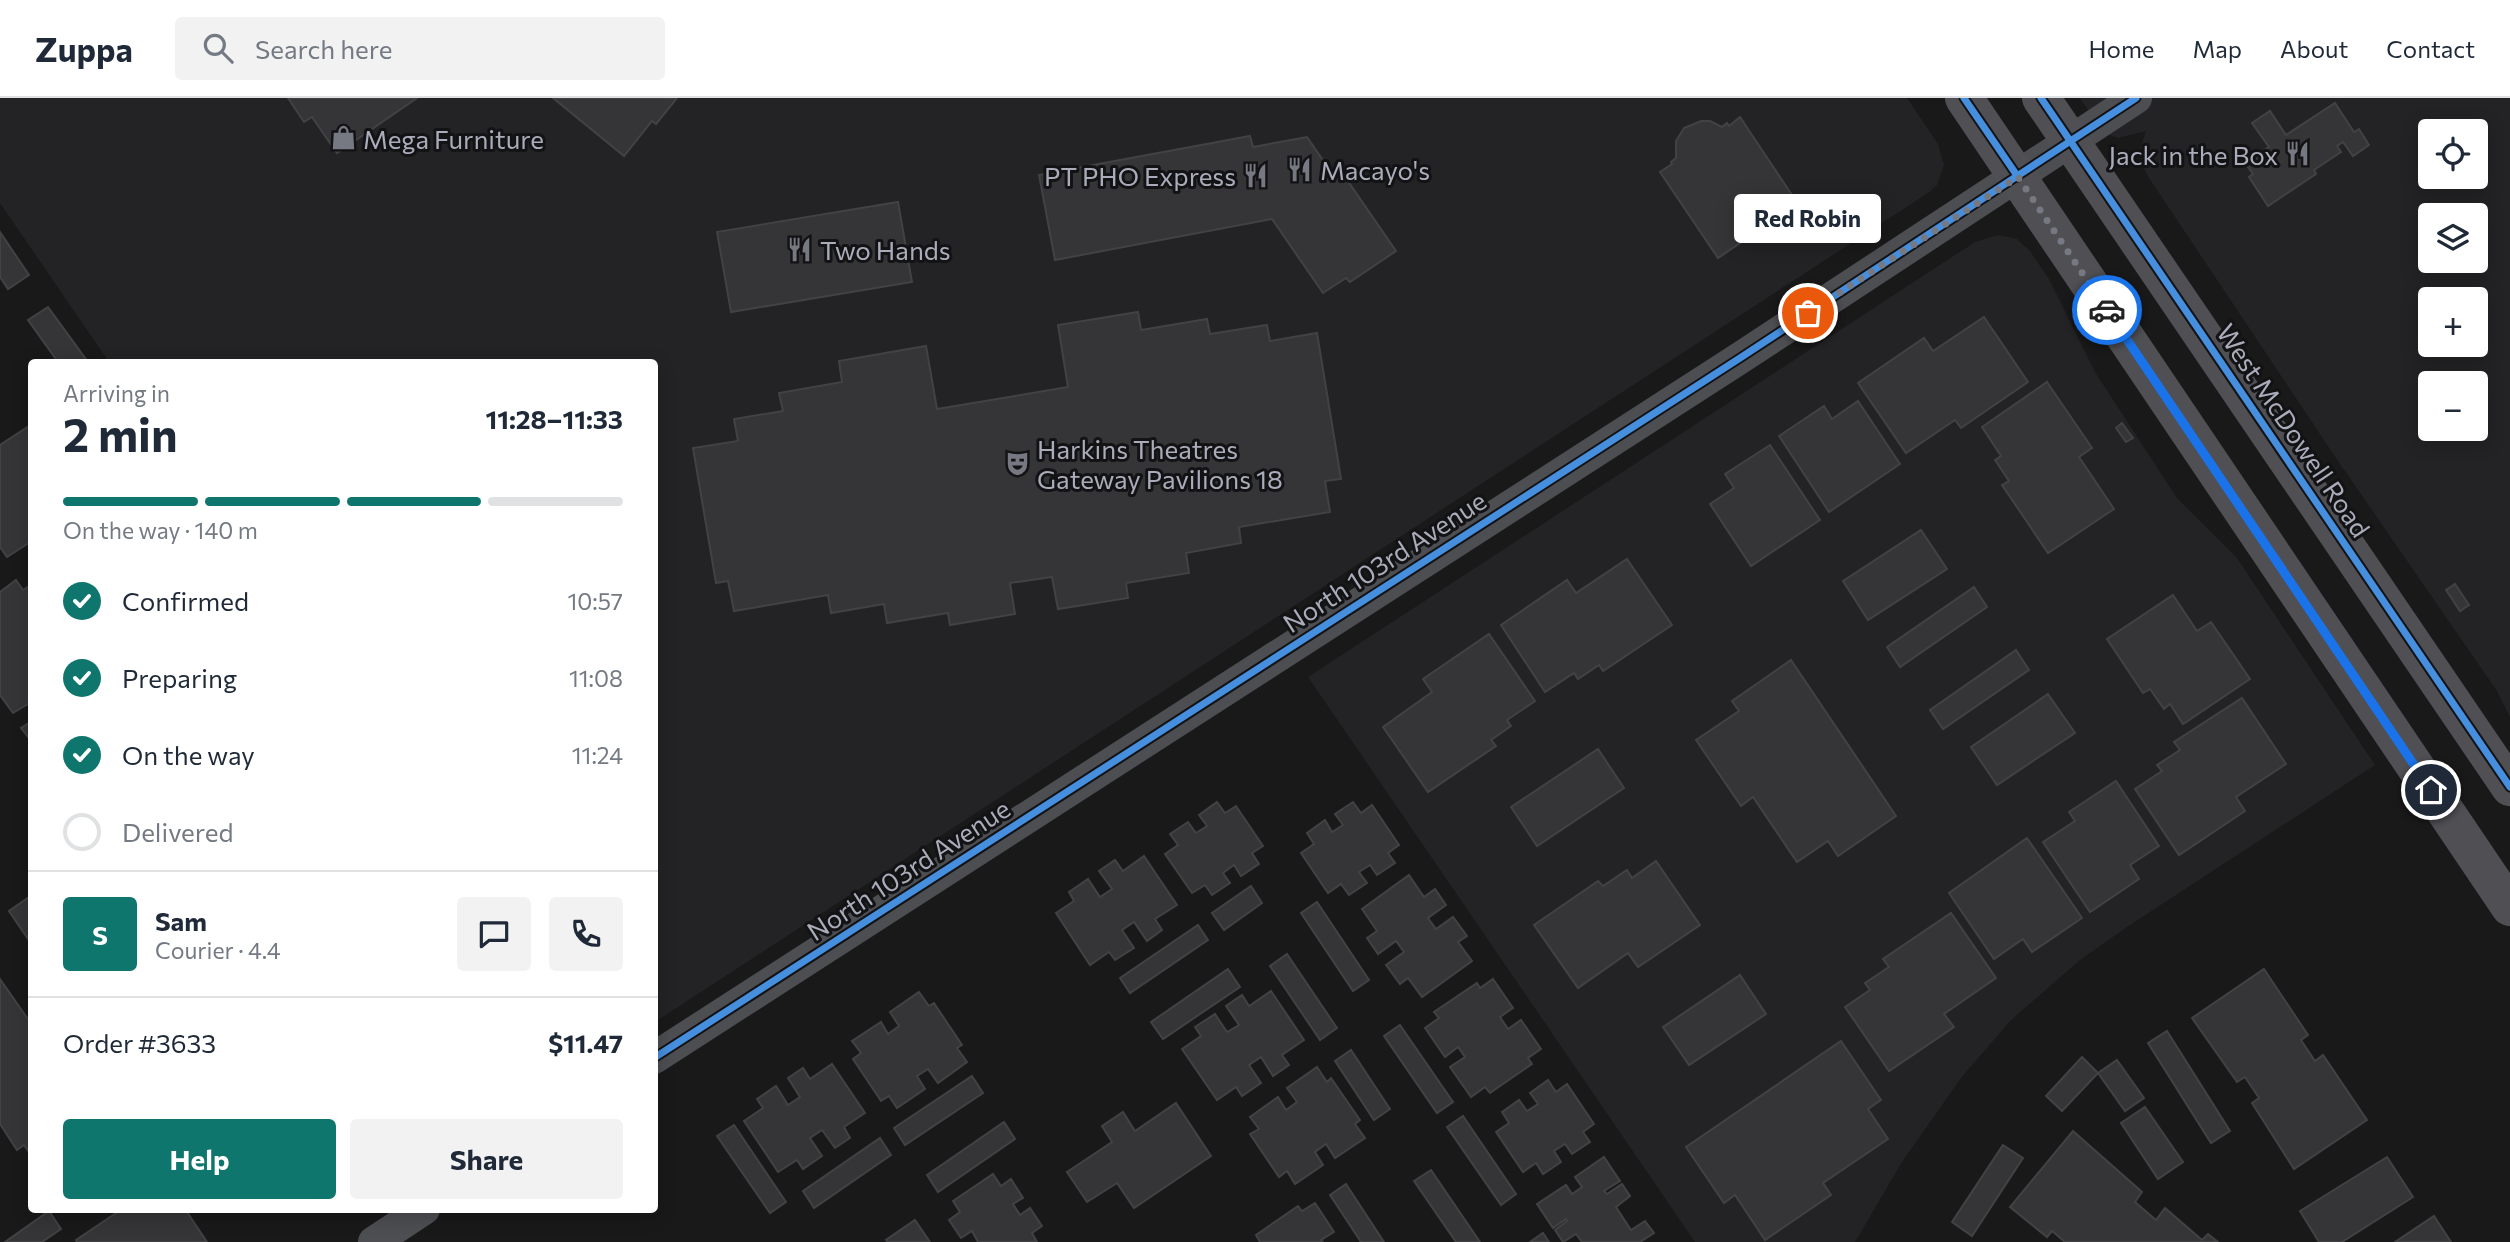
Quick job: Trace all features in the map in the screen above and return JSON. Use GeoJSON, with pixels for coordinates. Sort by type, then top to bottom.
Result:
{"type":"FeatureCollection","features":[{"type":"Feature","properties":{"kind":"main road"},"geometry":{"type":"LineString","coordinates":[[1964,98],[2510,907]]}},
{"type":"Feature","properties":{"kind":"main road","name":"West McDowell Road"},"geometry":{"type":"LineString","coordinates":[[2041,98],[2510,787]]}},
{"type":"Feature","properties":{"kind":"street","name":"North 103rd Avenue"},"geometry":{"type":"LineString","coordinates":[[658,1055],[2018,177],[2136,98]]}},
{"type":"Feature","properties":{"kind":"street"},"geometry":{"type":"LineString","coordinates":[[374,1242],[418,1213]]}},
{"type":"Feature","properties":{"kind":"shaded area"},"geometry":{"type":"Polygon","coordinates":[[[0,98],[1907,98],[1938,144],[1944,165],[1937,185],[1928,193],[658,1020],[658,359],[107,359],[0,203],[0,98]]]}},
{"type":"Feature","properties":{"kind":"shaded area"},"geometry":{"type":"Polygon","coordinates":[[[2080,98],[2510,98],[2510,717],[2497,691],[2336,458],[2149,178],[2141,163],[2141,146],[2146,131],[2118,138],[2104,133],[2080,98]]]}},
{"type":"Feature","properties":{"kind":"shaded area"},"geometry":{"type":"Polygon","coordinates":[[[1998,235],[2017,239],[2030,251],[2049,279],[2095,372],[2177,498],[2237,558],[2375,765],[2127,927],[2080,960],[2011,1020],[1961,1078],[1902,1162],[1855,1242],[1695,1242],[1308,677],[1975,242],[1998,235]]]}},
{"type":"Feature","properties":{"kind":"building","name":"Mega Furniture"},"geometry":{"type":"Polygon","coordinates":[[[288,98],[417,98],[337,153],[312,117],[304,122],[288,98]]]}},
{"type":"Feature","properties":{"kind":"building"},"geometry":{"type":"Polygon","coordinates":[[[553,98],[677,98],[656,124],[652,121],[624,156],[553,98]]]}},
{"type":"Feature","properties":{"kind":"building","name":"Jack in the Box"},"geometry":{"type":"Polygon","coordinates":[[[2335,103],[2354,132],[2359,129],[2369,145],[2353,156],[2343,142],[2337,146],[2341,152],[2314,170],[2316,174],[2268,206],[2249,177],[2253,174],[2245,163],[2269,147],[2252,123],[2270,111],[2286,135],[2335,103]]]}},
{"type":"Feature","properties":{"kind":"building"},"geometry":{"type":"Polygon","coordinates":[[[1740,117],[1798,204],[1718,258],[1660,172],[1676,158],[1676,141],[1684,128],[1701,121],[1710,121],[1722,127],[1727,123],[1729,126],[1740,117]]]}},
{"type":"Feature","properties":{"kind":"building"},"geometry":{"type":"Polygon","coordinates":[[[1250,136],[1253,147],[1307,137],[1336,179],[1343,174],[1396,251],[1350,282],[1346,278],[1323,293],[1272,219],[1055,260],[1039,175],[1250,136]]]}},
{"type":"Feature","properties":{"kind":"building"},"geometry":{"type":"Polygon","coordinates":[[[898,202],[912,282],[731,312],[717,232],[898,202]]]}},
{"type":"Feature","properties":{"kind":"building"},"geometry":{"type":"Polygon","coordinates":[[[0,232],[29,275],[8,289],[0,277],[0,232]]]}},
{"type":"Feature","properties":{"kind":"building"},"geometry":{"type":"Polygon","coordinates":[[[48,307],[86,359],[56,359],[28,320],[48,307]]]}},
{"type":"Feature","properties":{"kind":"building","name":"Harkins Theatres Gateway Pavilions 18"},"geometry":{"type":"Polygon","coordinates":[[[1138,312],[1141,330],[1207,319],[1210,334],[1267,325],[1270,341],[1317,333],[1341,479],[1325,481],[1330,512],[1239,527],[1241,543],[1186,553],[1189,573],[1126,583],[1128,598],[1058,609],[1052,577],[1010,583],[1015,614],[950,625],[948,613],[887,623],[884,604],[831,613],[828,595],[734,611],[728,581],[716,583],[693,448],[738,441],[734,419],[783,411],[779,393],[842,382],[839,361],[926,346],[937,409],[1068,387],[1058,325],[1138,312]]]}},
{"type":"Feature","properties":{"kind":"building"},"geometry":{"type":"Polygon","coordinates":[[[1984,317],[2028,382],[1961,428],[1955,420],[1906,453],[1858,383],[1924,338],[1933,351],[1984,317]]]}},
{"type":"Feature","properties":{"kind":"building"},"geometry":{"type":"Polygon","coordinates":[[[2047,382],[2092,448],[2079,457],[2114,509],[2048,553],[2002,485],[2009,481],[1995,460],[2001,456],[1982,427],[2047,382]]]}},
{"type":"Feature","properties":{"kind":"building"},"geometry":{"type":"Polygon","coordinates":[[[1858,401],[1900,464],[1829,512],[1779,436],[1824,406],[1832,419],[1858,401]]]}},
{"type":"Feature","properties":{"kind":"building"},"geometry":{"type":"Polygon","coordinates":[[[2122,423],[2133,438],[2126,442],[2116,428],[2122,423]]]}},
{"type":"Feature","properties":{"kind":"building"},"geometry":{"type":"Polygon","coordinates":[[[28,427],[28,544],[7,557],[0,547],[0,445],[28,427]]]}},
{"type":"Feature","properties":{"kind":"building"},"geometry":{"type":"Polygon","coordinates":[[[1770,445],[1820,520],[1751,566],[1710,504],[1734,488],[1725,474],[1770,445]]]}},
{"type":"Feature","properties":{"kind":"building"},"geometry":{"type":"Polygon","coordinates":[[[1921,530],[1947,569],[1868,620],[1843,581],[1921,530]]]}},
{"type":"Feature","properties":{"kind":"building"},"geometry":{"type":"Polygon","coordinates":[[[1627,559],[1672,625],[1603,671],[1599,665],[1578,679],[1574,673],[1545,692],[1501,625],[1567,580],[1576,593],[1627,559]]]}},
{"type":"Feature","properties":{"kind":"building"},"geometry":{"type":"Polygon","coordinates":[[[16,580],[23,590],[28,587],[28,704],[13,713],[0,695],[0,592],[16,580]]]}},
{"type":"Feature","properties":{"kind":"building"},"geometry":{"type":"Polygon","coordinates":[[[2455,584],[2469,605],[2460,611],[2446,590],[2455,584]]]}},
{"type":"Feature","properties":{"kind":"building"},"geometry":{"type":"Polygon","coordinates":[[[1974,587],[1987,607],[1900,667],[1887,647],[1974,587]]]}},
{"type":"Feature","properties":{"kind":"building"},"geometry":{"type":"Polygon","coordinates":[[[2173,595],[2197,631],[2211,622],[2250,679],[2183,724],[2170,704],[2164,709],[2150,689],[2143,693],[2107,639],[2173,595]]]}},
{"type":"Feature","properties":{"kind":"building"},"geometry":{"type":"Polygon","coordinates":[[[1489,634],[1535,701],[1507,720],[1511,726],[1491,740],[1496,746],[1428,792],[1383,727],[1432,692],[1423,679],[1489,634]]]}},
{"type":"Feature","properties":{"kind":"building"},"geometry":{"type":"Polygon","coordinates":[[[2016,650],[2029,670],[1943,729],[1930,710],[2016,650]]]}},
{"type":"Feature","properties":{"kind":"building"},"geometry":{"type":"Polygon","coordinates":[[[1791,660],[1896,816],[1838,856],[1828,841],[1797,862],[1753,797],[1741,806],[1696,740],[1739,711],[1732,701],[1791,660]]]}},
{"type":"Feature","properties":{"kind":"building"},"geometry":{"type":"Polygon","coordinates":[[[2048,694],[2075,733],[1997,785],[1971,747],[2048,694]]]}},
{"type":"Feature","properties":{"kind":"building"},"geometry":{"type":"Polygon","coordinates":[[[2242,698],[2286,764],[2236,797],[2245,811],[2179,855],[2135,789],[2162,771],[2157,765],[2180,750],[2174,742],[2242,698]]]}},
{"type":"Feature","properties":{"kind":"building"},"geometry":{"type":"Polygon","coordinates":[[[28,724],[28,737],[21,728],[28,724]]]}},
{"type":"Feature","properties":{"kind":"building"},"geometry":{"type":"Polygon","coordinates":[[[1598,749],[1624,788],[1537,846],[1511,807],[1598,749]]]}},
{"type":"Feature","properties":{"kind":"building"},"geometry":{"type":"Polygon","coordinates":[[[2116,781],[2159,846],[2130,865],[2139,879],[2090,912],[2043,842],[2075,821],[2069,812],[2116,781]]]}},
{"type":"Feature","properties":{"kind":"building"},"geometry":{"type":"Polygon","coordinates":[[[1217,802],[1225,813],[1236,806],[1263,846],[1252,853],[1259,864],[1241,876],[1234,865],[1223,873],[1230,883],[1212,895],[1205,885],[1192,893],[1165,854],[1178,845],[1170,834],[1188,822],[1196,833],[1207,826],[1199,815],[1217,802]]]}},
{"type":"Feature","properties":{"kind":"building"},"geometry":{"type":"Polygon","coordinates":[[[1353,802],[1361,813],[1372,805],[1399,845],[1388,853],[1395,863],[1377,875],[1370,865],[1359,872],[1367,883],[1349,895],[1341,884],[1328,893],[1301,853],[1314,844],[1307,833],[1325,820],[1332,832],[1343,825],[1335,814],[1353,802]]]}},
{"type":"Feature","properties":{"kind":"building"},"geometry":{"type":"Polygon","coordinates":[[[2027,838],[2082,918],[2032,952],[2023,939],[1994,959],[1949,893],[2027,838]]]}},
{"type":"Feature","properties":{"kind":"building"},"geometry":{"type":"Polygon","coordinates":[[[1144,856],[1177,905],[1155,919],[1162,930],[1147,941],[1134,922],[1122,930],[1134,948],[1115,960],[1109,952],[1090,965],[1056,913],[1074,901],[1069,892],[1088,879],[1100,897],[1112,889],[1099,871],[1115,860],[1123,871],[1144,856]]]}},
{"type":"Feature","properties":{"kind":"building"},"geometry":{"type":"Polygon","coordinates":[[[1656,861],[1700,925],[1638,967],[1628,953],[1578,988],[1534,925],[1598,881],[1603,886],[1627,870],[1632,878],[1656,861]]]}},
{"type":"Feature","properties":{"kind":"building"},"geometry":{"type":"Polygon","coordinates":[[[1409,875],[1424,897],[1435,889],[1446,905],[1428,918],[1436,929],[1453,917],[1467,936],[1458,942],[1472,961],[1422,997],[1408,978],[1400,984],[1386,965],[1404,952],[1396,941],[1378,954],[1367,938],[1377,931],[1362,909],[1409,875]]]}},
{"type":"Feature","properties":{"kind":"building"},"geometry":{"type":"Polygon","coordinates":[[[1251,886],[1262,903],[1224,930],[1212,913],[1251,886]]]}},
{"type":"Feature","properties":{"kind":"building"},"geometry":{"type":"Polygon","coordinates":[[[28,898],[28,939],[9,911],[28,898]]]}},
{"type":"Feature","properties":{"kind":"building"},"geometry":{"type":"Polygon","coordinates":[[[1317,902],[1369,980],[1353,991],[1301,913],[1317,902]]]}},
{"type":"Feature","properties":{"kind":"building"},"geometry":{"type":"Polygon","coordinates":[[[1951,913],[1996,978],[1944,1014],[1954,1027],[1889,1071],[1845,1007],[1870,990],[1865,983],[1889,967],[1883,959],[1951,913]]]}},
{"type":"Feature","properties":{"kind":"building"},"geometry":{"type":"Polygon","coordinates":[[[1198,925],[1208,940],[1130,993],[1120,978],[1198,925]]]}},
{"type":"Feature","properties":{"kind":"building"},"geometry":{"type":"Polygon","coordinates":[[[1287,954],[1337,1028],[1320,1040],[1270,966],[1287,954]]]}},
{"type":"Feature","properties":{"kind":"building"},"geometry":{"type":"Polygon","coordinates":[[[1228,969],[1240,987],[1163,1039],[1151,1022],[1228,969]]]}},
{"type":"Feature","properties":{"kind":"building"},"geometry":{"type":"Polygon","coordinates":[[[2264,969],[2308,1035],[2301,1040],[2315,1061],[2323,1055],[2367,1120],[2294,1169],[2252,1103],[2259,1098],[2245,1077],[2237,1082],[2192,1018],[2264,969]]]}},
{"type":"Feature","properties":{"kind":"building"},"geometry":{"type":"Polygon","coordinates":[[[1740,975],[1766,1014],[1689,1065],[1663,1027],[1740,975]]]}},
{"type":"Feature","properties":{"kind":"building"},"geometry":{"type":"Polygon","coordinates":[[[0,979],[28,1019],[28,1151],[24,1145],[17,1150],[0,1124],[0,979]]]}},
{"type":"Feature","properties":{"kind":"building"},"geometry":{"type":"Polygon","coordinates":[[[1493,979],[1513,1008],[1500,1017],[1508,1029],[1521,1020],[1541,1049],[1528,1058],[1532,1064],[1490,1093],[1485,1087],[1471,1097],[1450,1067],[1465,1057],[1458,1047],[1445,1057],[1425,1028],[1439,1018],[1434,1012],[1477,983],[1480,988],[1493,979]]]}},
{"type":"Feature","properties":{"kind":"building"},"geometry":{"type":"Polygon","coordinates":[[[1271,991],[1304,1040],[1282,1055],[1289,1065],[1273,1076],[1261,1057],[1249,1065],[1261,1083],[1242,1096],[1236,1087],[1217,1100],[1182,1049],[1201,1036],[1195,1027],[1215,1014],[1227,1032],[1239,1025],[1226,1006],[1242,995],[1249,1006],[1271,991]]]}},
{"type":"Feature","properties":{"kind":"building"},"geometry":{"type":"Polygon","coordinates":[[[919,992],[929,1006],[934,1003],[962,1045],[957,1048],[967,1062],[938,1083],[928,1069],[917,1076],[925,1089],[897,1108],[889,1096],[881,1101],[853,1059],[861,1053],[852,1041],[881,1022],[888,1034],[899,1026],[890,1012],[919,992]]]}},
{"type":"Feature","properties":{"kind":"building"},"geometry":{"type":"Polygon","coordinates":[[[1400,1025],[1453,1102],[1437,1113],[1384,1036],[1400,1025]]]}},
{"type":"Feature","properties":{"kind":"building"},"geometry":{"type":"Polygon","coordinates":[[[2167,1031],[2230,1131],[2211,1143],[2148,1043],[2167,1031]]]}},
{"type":"Feature","properties":{"kind":"building"},"geometry":{"type":"Polygon","coordinates":[[[1841,1041],[1881,1100],[1868,1109],[1888,1139],[1823,1183],[1831,1195],[1765,1240],[1735,1195],[1724,1203],[1686,1147],[1841,1041]]]}},
{"type":"Feature","properties":{"kind":"building"},"geometry":{"type":"Polygon","coordinates":[[[1351,1050],[1390,1109],[1374,1120],[1335,1061],[1351,1050]]]}},
{"type":"Feature","properties":{"kind":"building"},"geometry":{"type":"Polygon","coordinates":[[[2082,1057],[2098,1073],[2062,1111],[2046,1096],[2082,1057]]]}},
{"type":"Feature","properties":{"kind":"building"},"geometry":{"type":"Polygon","coordinates":[[[2117,1060],[2144,1098],[2125,1111],[2098,1073],[2117,1060]]]}},
{"type":"Feature","properties":{"kind":"building"},"geometry":{"type":"Polygon","coordinates":[[[832,1064],[865,1113],[844,1127],[850,1138],[835,1148],[822,1130],[810,1138],[822,1156],[803,1169],[797,1160],[778,1172],[744,1121],[763,1108],[757,1099],[776,1086],[788,1105],[800,1097],[788,1078],[803,1068],[810,1079],[832,1064]]]}},
{"type":"Feature","properties":{"kind":"building"},"geometry":{"type":"Polygon","coordinates":[[[1317,1067],[1327,1082],[1331,1078],[1360,1120],[1355,1124],[1365,1138],[1335,1158],[1326,1144],[1315,1152],[1323,1165],[1295,1184],[1287,1171],[1279,1177],[1250,1134],[1259,1129],[1250,1117],[1278,1097],[1286,1110],[1297,1102],[1287,1088],[1317,1067]]]}},
{"type":"Feature","properties":{"kind":"building"},"geometry":{"type":"Polygon","coordinates":[[[972,1076],[983,1093],[905,1145],[894,1128],[972,1076]]]}},
{"type":"Feature","properties":{"kind":"building"},"geometry":{"type":"Polygon","coordinates":[[[1548,1080],[1556,1092],[1567,1084],[1594,1124],[1583,1132],[1590,1142],[1572,1154],[1565,1144],[1554,1151],[1561,1162],[1543,1174],[1536,1163],[1523,1172],[1496,1132],[1509,1123],[1502,1112],[1519,1100],[1527,1111],[1538,1104],[1530,1093],[1548,1080]]]}},
{"type":"Feature","properties":{"kind":"building"},"geometry":{"type":"Polygon","coordinates":[[[1176,1103],[1211,1156],[1134,1208],[1117,1183],[1087,1202],[1067,1172],[1112,1142],[1102,1126],[1123,1112],[1135,1131],[1176,1103]]]}},
{"type":"Feature","properties":{"kind":"building"},"geometry":{"type":"Polygon","coordinates":[[[2145,1107],[2183,1162],[2158,1179],[2121,1123],[2145,1107]]]}},
{"type":"Feature","properties":{"kind":"building"},"geometry":{"type":"Polygon","coordinates":[[[1463,1116],[1516,1194],[1501,1205],[1447,1127],[1463,1116]]]}},
{"type":"Feature","properties":{"kind":"building"},"geometry":{"type":"Polygon","coordinates":[[[1004,1122],[1015,1139],[938,1192],[927,1175],[1004,1122]]]}},
{"type":"Feature","properties":{"kind":"building"},"geometry":{"type":"Polygon","coordinates":[[[734,1125],[786,1202],[770,1213],[717,1136],[734,1125]]]}},
{"type":"Feature","properties":{"kind":"building"},"geometry":{"type":"Polygon","coordinates":[[[2073,1131],[2142,1192],[2135,1202],[2156,1220],[2165,1208],[2202,1240],[2208,1234],[2218,1242],[2065,1242],[2052,1231],[2047,1237],[2010,1207],[2073,1131]]]}},
{"type":"Feature","properties":{"kind":"building"},"geometry":{"type":"Polygon","coordinates":[[[880,1138],[891,1155],[814,1208],[803,1191],[880,1138]]]}},
{"type":"Feature","properties":{"kind":"building"},"geometry":{"type":"Polygon","coordinates":[[[2003,1145],[2023,1158],[1972,1236],[1952,1222],[2003,1145]]]}},
{"type":"Feature","properties":{"kind":"building"},"geometry":{"type":"Polygon","coordinates":[[[1604,1157],[1620,1181],[1604,1191],[1607,1194],[1622,1184],[1630,1196],[1616,1207],[1631,1230],[1645,1221],[1654,1233],[1640,1242],[1582,1242],[1576,1234],[1563,1242],[1555,1230],[1567,1221],[1566,1219],[1553,1228],[1537,1204],[1566,1185],[1572,1194],[1582,1187],[1575,1177],[1604,1157]]]}},
{"type":"Feature","properties":{"kind":"building"},"geometry":{"type":"Polygon","coordinates":[[[2387,1157],[2413,1197],[2342,1242],[2319,1242],[2300,1211],[2387,1157]]]}},
{"type":"Feature","properties":{"kind":"building"},"geometry":{"type":"Polygon","coordinates":[[[1431,1170],[1480,1242],[1456,1242],[1414,1181],[1431,1170]]]}},
{"type":"Feature","properties":{"kind":"building"},"geometry":{"type":"Polygon","coordinates":[[[993,1174],[1001,1186],[1011,1179],[1023,1198],[1013,1204],[1020,1215],[1030,1208],[1042,1226],[1032,1233],[1037,1242],[978,1242],[972,1231],[961,1238],[949,1220],[960,1212],[953,1201],[993,1174]]]}},
{"type":"Feature","properties":{"kind":"building"},"geometry":{"type":"Polygon","coordinates":[[[1346,1184],[1384,1242],[1361,1242],[1330,1195],[1346,1184]]]}},
{"type":"Feature","properties":{"kind":"building"},"geometry":{"type":"Polygon","coordinates":[[[1315,1203],[1334,1232],[1321,1240],[1323,1242],[1260,1242],[1256,1235],[1298,1206],[1302,1211],[1315,1203]]]}},
{"type":"Feature","properties":{"kind":"building"},"geometry":{"type":"Polygon","coordinates":[[[46,1213],[50,1213],[61,1229],[42,1242],[5,1242],[46,1213]]]}},
{"type":"Feature","properties":{"kind":"building"},"geometry":{"type":"Polygon","coordinates":[[[116,1213],[188,1213],[207,1242],[77,1242],[76,1240],[116,1213]]]}},
{"type":"Feature","properties":{"kind":"building"},"geometry":{"type":"Polygon","coordinates":[[[2434,1216],[2451,1242],[2395,1242],[2434,1216]]]}},
{"type":"Feature","properties":{"kind":"building"},"geometry":{"type":"Polygon","coordinates":[[[915,1220],[930,1242],[886,1240],[915,1220]]]}},
{"type":"Feature","properties":{"kind":"building"},"geometry":{"type":"Polygon","coordinates":[[[1543,1233],[1549,1242],[1530,1242],[1543,1233]]]}},
{"type":"Feature","properties":{"kind":"cycle path"},"geometry":{"type":"LineString","coordinates":[[1964,98],[2018,177]]}},
{"type":"Feature","properties":{"kind":"cycle path"},"geometry":{"type":"LineString","coordinates":[[2041,98],[2510,787]]}},
{"type":"Feature","properties":{"kind":"cycle path"},"geometry":{"type":"LineString","coordinates":[[658,1055],[1740,358],[2136,98]]}},
{"type":"Feature","properties":{"kind":"way so far"},"geometry":{"type":"LineString","coordinates":[[1808,313],[2018,177],[2107,310]]}},
{"type":"Feature","properties":{"kind":"place","name":"Mega Furniture"},"geometry":{"type":"Point","coordinates":[343,138]}},
{"type":"Feature","properties":{"kind":"place","name":"Jack in the Box"},"geometry":{"type":"Point","coordinates":[2298,154]}},
{"type":"Feature","properties":{"kind":"place","name":"Macayo's"},"geometry":{"type":"Point","coordinates":[1300,169]}},
{"type":"Feature","properties":{"kind":"place","name":"PT PHO Express"},"geometry":{"type":"Point","coordinates":[1256,175]}},
{"type":"Feature","properties":{"kind":"place","name":"Two Hands"},"geometry":{"type":"Point","coordinates":[800,249]}},
{"type":"Feature","properties":{"kind":"place","name":"Red Robin"},"geometry":{"type":"Point","coordinates":[1808,313]}},
{"type":"Feature","properties":{"kind":"place","name":"Harkins Theatres Gateway Pavilions 18"},"geometry":{"type":"Point","coordinates":[1017,463]}},
{"type":"Feature","properties":{"kind":"route"},"geometry":{"type":"LineString","coordinates":[[2107,310],[2431,790]]}}]}
